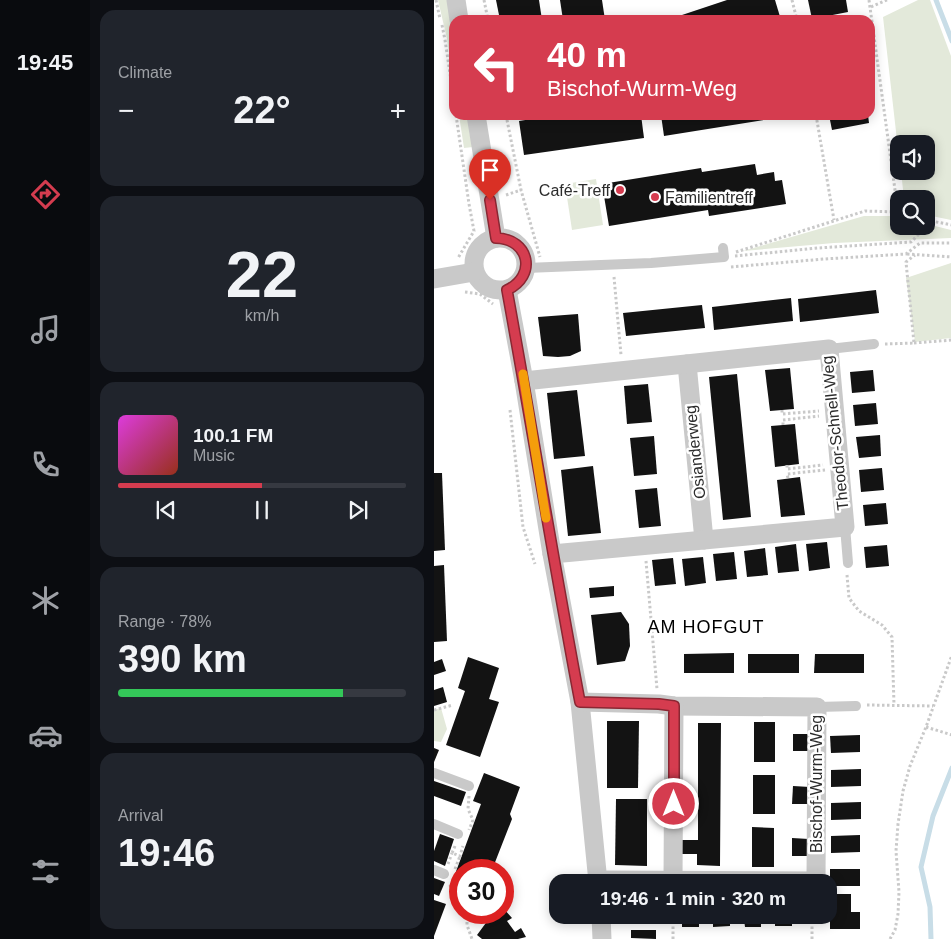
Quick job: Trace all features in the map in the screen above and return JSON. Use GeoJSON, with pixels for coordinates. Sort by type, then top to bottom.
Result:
{"type":"FeatureCollection","features":[{"type":"Feature","properties":{"kind":"street"},"geometry":{"type":"LineString","coordinates":[[456,0],[458,15]]}},
{"type":"Feature","properties":{"kind":"street"},"geometry":{"type":"LineString","coordinates":[[477,120],[496,238]]}},
{"type":"Feature","properties":{"kind":"street"},"geometry":{"type":"LineString","coordinates":[[504,238],[518,246],[526,260],[534,268],[514,287],[500,291],[487,288],[477,278],[473,263],[479,248],[490,240],[504,238]]}},
{"type":"Feature","properties":{"kind":"street"},"geometry":{"type":"LineString","coordinates":[[434,279],[474,272]]}},
{"type":"Feature","properties":{"kind":"street"},"geometry":{"type":"LineString","coordinates":[[507,290],[524,380],[552,554],[580,702],[597,874]]}},
{"type":"Feature","properties":{"kind":"street","name":"Theodor-Schnell-Weg"},"geometry":{"type":"LineString","coordinates":[[524,380],[829,349],[845,527],[552,554]]}},
{"type":"Feature","properties":{"kind":"street","name":"Osianderweg"},"geometry":{"type":"LineString","coordinates":[[687,364],[704,540]]}},
{"type":"Feature","properties":{"kind":"street","name":"Bischof-Wurm-Weg"},"geometry":{"type":"LineString","coordinates":[[580,702],[816,707],[816,874]]}},
{"type":"Feature","properties":{"kind":"street"},"geometry":{"type":"LineString","coordinates":[[666,705],[673,874]]}},
{"type":"Feature","properties":{"kind":"street"},"geometry":{"type":"LineString","coordinates":[[601,924],[602,939]]}},
{"type":"Feature","properties":{"kind":"lane"},"geometry":{"type":"LineString","coordinates":[[534,268],[605,262],[724,258]]}},
{"type":"Feature","properties":{"kind":"lane"},"geometry":{"type":"LineString","coordinates":[[829,349],[874,344]]}},
{"type":"Feature","properties":{"kind":"lane"},"geometry":{"type":"LineString","coordinates":[[845,527],[848,563]]}},
{"type":"Feature","properties":{"kind":"lane"},"geometry":{"type":"LineString","coordinates":[[816,707],[856,706]]}},
{"type":"Feature","properties":{"kind":"lane"},"geometry":{"type":"LineString","coordinates":[[434,773],[469,786]]}},
{"type":"Feature","properties":{"kind":"lane"},"geometry":{"type":"LineString","coordinates":[[434,824],[458,834]]}},
{"type":"Feature","properties":{"kind":"lane"},"geometry":{"type":"LineString","coordinates":[[434,870],[444,874]]}},
{"type":"Feature","properties":{"kind":"path"},"geometry":{"type":"LineString","coordinates":[[436,0],[449,67]]}},
{"type":"Feature","properties":{"kind":"path"},"geometry":{"type":"LineString","coordinates":[[484,0],[487,15]]}},
{"type":"Feature","properties":{"kind":"path"},"geometry":{"type":"LineString","coordinates":[[792,0],[796,15]]}},
{"type":"Feature","properties":{"kind":"path"},"geometry":{"type":"LineString","coordinates":[[869,0],[872,15]]}},
{"type":"Feature","properties":{"kind":"path"},"geometry":{"type":"LineString","coordinates":[[871,7],[887,0]]}},
{"type":"Feature","properties":{"kind":"path"},"geometry":{"type":"LineString","coordinates":[[875,37],[895,190]]}},
{"type":"Feature","properties":{"kind":"path"},"geometry":{"type":"LineString","coordinates":[[457,120],[474,231]]}},
{"type":"Feature","properties":{"kind":"path"},"geometry":{"type":"LineString","coordinates":[[507,120],[534,268]]}},
{"type":"Feature","properties":{"kind":"path"},"geometry":{"type":"LineString","coordinates":[[817,120],[834,220]]}},
{"type":"Feature","properties":{"kind":"path"},"geometry":{"type":"LineString","coordinates":[[724,258],[738,250],[865,211],[890,212]]}},
{"type":"Feature","properties":{"kind":"path"},"geometry":{"type":"LineString","coordinates":[[935,222],[951,225]]}},
{"type":"Feature","properties":{"kind":"path"},"geometry":{"type":"LineString","coordinates":[[911,242],[918,235]]}},
{"type":"Feature","properties":{"kind":"path"},"geometry":{"type":"LineString","coordinates":[[724,258],[818,248],[911,242],[951,243]]}},
{"type":"Feature","properties":{"kind":"path"},"geometry":{"type":"LineString","coordinates":[[906,254],[920,243]]}},
{"type":"Feature","properties":{"kind":"path"},"geometry":{"type":"LineString","coordinates":[[724,258],[824,258],[906,254],[951,256]]}},
{"type":"Feature","properties":{"kind":"path"},"geometry":{"type":"LineString","coordinates":[[914,343],[906,262],[915,254]]}},
{"type":"Feature","properties":{"kind":"path"},"geometry":{"type":"LineString","coordinates":[[605,262],[614,276],[622,371]]}},
{"type":"Feature","properties":{"kind":"path"},"geometry":{"type":"LineString","coordinates":[[606,276],[623,275]]}},
{"type":"Feature","properties":{"kind":"path"},"geometry":{"type":"LineString","coordinates":[[893,344],[951,340]]}},
{"type":"Feature","properties":{"kind":"path"},"geometry":{"type":"LineString","coordinates":[[782,410],[782,414],[818,411]]}},
{"type":"Feature","properties":{"kind":"path"},"geometry":{"type":"LineString","coordinates":[[783,425],[783,420],[811,417]]}},
{"type":"Feature","properties":{"kind":"path"},"geometry":{"type":"LineString","coordinates":[[787,465],[787,469],[823,465]]}},
{"type":"Feature","properties":{"kind":"path"},"geometry":{"type":"LineString","coordinates":[[788,478],[788,474],[816,471]]}},
{"type":"Feature","properties":{"kind":"path"},"geometry":{"type":"LineString","coordinates":[[645,545],[666,705]]}},
{"type":"Feature","properties":{"kind":"path"},"geometry":{"type":"LineString","coordinates":[[848,563],[846,566],[849,598],[859,611],[882,625],[892,637],[894,704]]}},
{"type":"Feature","properties":{"kind":"path"},"geometry":{"type":"LineString","coordinates":[[890,939],[895,930],[898,914],[899,892],[896,851],[903,791],[910,766],[951,655]]}},
{"type":"Feature","properties":{"kind":"path"},"geometry":{"type":"LineString","coordinates":[[856,706],[894,704],[933,706]]}},
{"type":"Feature","properties":{"kind":"path"},"geometry":{"type":"LineString","coordinates":[[434,710],[453,705]]}},
{"type":"Feature","properties":{"kind":"path"},"geometry":{"type":"LineString","coordinates":[[926,727],[951,736]]}},
{"type":"Feature","properties":{"kind":"path"},"geometry":{"type":"LineString","coordinates":[[467,924],[472,939]]}},
{"type":"Feature","properties":{"kind":"path"},"geometry":{"type":"LineString","coordinates":[[673,924],[673,939]]}},
{"type":"Feature","properties":{"kind":"path"},"geometry":{"type":"LineString","coordinates":[[812,924],[812,939]]}},
{"type":"Feature","properties":{"kind":"green space"},"geometry":{"type":"Polygon","coordinates":[[[438,0],[447,0],[450,15],[449,52],[438,0]]]}},
{"type":"Feature","properties":{"kind":"green space"},"geometry":{"type":"Polygon","coordinates":[[[918,0],[930,0],[951,56],[951,220],[935,217],[935,190],[903,190],[902,180],[935,180],[935,135],[896,135],[883,17],[918,0]]]}},
{"type":"Feature","properties":{"kind":"green space"},"geometry":{"type":"Polygon","coordinates":[[[460,120],[468,120],[473,147],[464,148],[460,120]]]}},
{"type":"Feature","properties":{"kind":"green space"},"geometry":{"type":"Polygon","coordinates":[[[596,179],[603,225],[572,230],[565,184],[596,179]]]}},
{"type":"Feature","properties":{"kind":"green space"},"geometry":{"type":"Polygon","coordinates":[[[864,216],[890,216],[890,235],[935,235],[935,226],[951,230],[951,238],[834,243],[743,251],[864,216]]]}},
{"type":"Feature","properties":{"kind":"green space"},"geometry":{"type":"Polygon","coordinates":[[[951,263],[951,338],[915,342],[906,278],[951,263]]]}},
{"type":"Feature","properties":{"kind":"green space"},"geometry":{"type":"Polygon","coordinates":[[[441,708],[447,729],[441,742],[434,741],[434,710],[441,708]]]}},
{"type":"Feature","properties":{"kind":"building"},"geometry":{"type":"Polygon","coordinates":[[[496,0],[539,0],[541,15],[499,15],[496,0]]]}},
{"type":"Feature","properties":{"kind":"building"},"geometry":{"type":"Polygon","coordinates":[[[560,0],[602,0],[604,15],[562,15],[560,0]]]}},
{"type":"Feature","properties":{"kind":"building"},"geometry":{"type":"Polygon","coordinates":[[[727,0],[775,0],[780,15],[682,15],[727,0]]]}},
{"type":"Feature","properties":{"kind":"building"},"geometry":{"type":"Polygon","coordinates":[[[808,0],[846,0],[848,12],[833,15],[811,15],[808,0]]]}},
{"type":"Feature","properties":{"kind":"building"},"geometry":{"type":"Polygon","coordinates":[[[642,120],[644,138],[524,155],[519,121],[642,120]]]}},
{"type":"Feature","properties":{"kind":"building"},"geometry":{"type":"Polygon","coordinates":[[[662,120],[764,120],[664,136],[662,120]]]}},
{"type":"Feature","properties":{"kind":"building"},"geometry":{"type":"Polygon","coordinates":[[[830,120],[869,120],[869,123],[832,130],[830,120]]]}},
{"type":"Feature","properties":{"kind":"building"},"geometry":{"type":"Polygon","coordinates":[[[755,164],[757,175],[774,172],[775,181],[782,180],[786,204],[709,216],[708,210],[609,226],[602,184],[701,168],[702,172],[755,164]]]}},
{"type":"Feature","properties":{"kind":"building"},"geometry":{"type":"Polygon","coordinates":[[[876,290],[879,313],[800,322],[798,299],[876,290]]]}},
{"type":"Feature","properties":{"kind":"building"},"geometry":{"type":"Polygon","coordinates":[[[791,298],[793,321],[714,330],[712,307],[791,298]]]}},
{"type":"Feature","properties":{"kind":"building"},"geometry":{"type":"Polygon","coordinates":[[[702,305],[705,328],[626,336],[623,313],[702,305]]]}},
{"type":"Feature","properties":{"kind":"building"},"geometry":{"type":"Polygon","coordinates":[[[578,314],[581,351],[570,356],[543,356],[538,317],[578,314]]]}},
{"type":"Feature","properties":{"kind":"building"},"geometry":{"type":"Polygon","coordinates":[[[790,368],[794,409],[770,411],[765,370],[790,368]]]}},
{"type":"Feature","properties":{"kind":"building"},"geometry":{"type":"Polygon","coordinates":[[[873,370],[875,391],[852,393],[850,372],[873,370]]]}},
{"type":"Feature","properties":{"kind":"building"},"geometry":{"type":"Polygon","coordinates":[[[737,374],[751,517],[723,520],[709,377],[737,374]]]}},
{"type":"Feature","properties":{"kind":"building"},"geometry":{"type":"Polygon","coordinates":[[[648,384],[652,422],[627,424],[624,386],[648,384]]]}},
{"type":"Feature","properties":{"kind":"building"},"geometry":{"type":"Polygon","coordinates":[[[577,390],[585,456],[554,459],[547,393],[577,390]]]}},
{"type":"Feature","properties":{"kind":"building"},"geometry":{"type":"Polygon","coordinates":[[[876,403],[878,424],[855,426],[853,405],[876,403]]]}},
{"type":"Feature","properties":{"kind":"building"},"geometry":{"type":"Polygon","coordinates":[[[795,424],[799,464],[775,467],[771,426],[795,424]]]}},
{"type":"Feature","properties":{"kind":"building"},"geometry":{"type":"Polygon","coordinates":[[[880,435],[881,456],[859,458],[856,437],[880,435]]]}},
{"type":"Feature","properties":{"kind":"building"},"geometry":{"type":"Polygon","coordinates":[[[654,436],[657,474],[634,476],[630,438],[654,436]]]}},
{"type":"Feature","properties":{"kind":"building"},"geometry":{"type":"Polygon","coordinates":[[[593,466],[601,533],[568,536],[561,470],[593,466]]]}},
{"type":"Feature","properties":{"kind":"building"},"geometry":{"type":"Polygon","coordinates":[[[882,468],[884,490],[861,492],[859,470],[882,468]]]}},
{"type":"Feature","properties":{"kind":"building"},"geometry":{"type":"Polygon","coordinates":[[[434,473],[442,473],[445,550],[434,551],[434,473]]]}},
{"type":"Feature","properties":{"kind":"building"},"geometry":{"type":"Polygon","coordinates":[[[800,477],[805,515],[781,517],[777,480],[800,477]]]}},
{"type":"Feature","properties":{"kind":"building"},"geometry":{"type":"Polygon","coordinates":[[[657,488],[661,526],[639,528],[635,490],[657,488]]]}},
{"type":"Feature","properties":{"kind":"building"},"geometry":{"type":"Polygon","coordinates":[[[886,503],[888,524],[865,526],[863,505],[886,503]]]}},
{"type":"Feature","properties":{"kind":"building"},"geometry":{"type":"Polygon","coordinates":[[[827,542],[830,568],[809,571],[806,544],[827,542]]]}},
{"type":"Feature","properties":{"kind":"building"},"geometry":{"type":"Polygon","coordinates":[[[796,544],[799,571],[778,573],[775,547],[796,544]]]}},
{"type":"Feature","properties":{"kind":"building"},"geometry":{"type":"Polygon","coordinates":[[[887,545],[889,566],[866,568],[864,547],[887,545]]]}},
{"type":"Feature","properties":{"kind":"building"},"geometry":{"type":"Polygon","coordinates":[[[765,548],[768,575],[747,577],[744,551],[765,548]]]}},
{"type":"Feature","properties":{"kind":"building"},"geometry":{"type":"Polygon","coordinates":[[[734,552],[737,579],[716,581],[713,554],[734,552]]]}},
{"type":"Feature","properties":{"kind":"building"},"geometry":{"type":"Polygon","coordinates":[[[703,557],[706,583],[685,586],[682,559],[703,557]]]}},
{"type":"Feature","properties":{"kind":"building"},"geometry":{"type":"Polygon","coordinates":[[[673,558],[676,584],[655,586],[652,560],[673,558]]]}},
{"type":"Feature","properties":{"kind":"building"},"geometry":{"type":"Polygon","coordinates":[[[444,565],[447,641],[434,642],[434,566],[444,565]]]}},
{"type":"Feature","properties":{"kind":"building"},"geometry":{"type":"Polygon","coordinates":[[[614,586],[614,596],[590,598],[589,588],[614,586]]]}},
{"type":"Feature","properties":{"kind":"building"},"geometry":{"type":"Polygon","coordinates":[[[621,612],[629,624],[630,646],[625,661],[597,665],[591,615],[621,612]]]}},
{"type":"Feature","properties":{"kind":"building"},"geometry":{"type":"Polygon","coordinates":[[[734,653],[734,673],[684,673],[684,654],[734,653]]]}},
{"type":"Feature","properties":{"kind":"building"},"geometry":{"type":"Polygon","coordinates":[[[748,654],[799,654],[799,673],[748,673],[748,654]]]}},
{"type":"Feature","properties":{"kind":"building"},"geometry":{"type":"Polygon","coordinates":[[[815,654],[864,654],[864,673],[814,673],[815,654]]]}},
{"type":"Feature","properties":{"kind":"building"},"geometry":{"type":"Polygon","coordinates":[[[468,657],[499,668],[489,699],[499,702],[480,757],[446,745],[465,691],[458,688],[468,657]]]}},
{"type":"Feature","properties":{"kind":"building"},"geometry":{"type":"Polygon","coordinates":[[[442,659],[446,671],[434,675],[434,662],[442,659]]]}},
{"type":"Feature","properties":{"kind":"building"},"geometry":{"type":"Polygon","coordinates":[[[443,687],[447,702],[434,706],[434,690],[443,687]]]}},
{"type":"Feature","properties":{"kind":"building"},"geometry":{"type":"Polygon","coordinates":[[[607,721],[639,721],[638,788],[607,788],[607,721]]]}},
{"type":"Feature","properties":{"kind":"building"},"geometry":{"type":"Polygon","coordinates":[[[754,722],[775,722],[775,762],[754,762],[754,722]]]}},
{"type":"Feature","properties":{"kind":"building"},"geometry":{"type":"Polygon","coordinates":[[[698,723],[721,723],[720,866],[697,865],[697,854],[682,854],[682,840],[698,840],[698,723]]]}},
{"type":"Feature","properties":{"kind":"building"},"geometry":{"type":"Polygon","coordinates":[[[793,734],[810,734],[810,751],[793,751],[793,734]]]}},
{"type":"Feature","properties":{"kind":"building"},"geometry":{"type":"Polygon","coordinates":[[[860,735],[860,752],[831,753],[830,736],[860,735]]]}},
{"type":"Feature","properties":{"kind":"building"},"geometry":{"type":"Polygon","coordinates":[[[434,748],[439,750],[434,762],[434,748]]]}},
{"type":"Feature","properties":{"kind":"building"},"geometry":{"type":"Polygon","coordinates":[[[861,769],[861,786],[831,787],[831,770],[861,769]]]}},
{"type":"Feature","properties":{"kind":"building"},"geometry":{"type":"Polygon","coordinates":[[[484,773],[520,787],[510,814],[512,819],[496,859],[461,859],[481,804],[473,801],[484,773]]]}},
{"type":"Feature","properties":{"kind":"building"},"geometry":{"type":"Polygon","coordinates":[[[753,775],[775,775],[775,814],[753,814],[753,775]]]}},
{"type":"Feature","properties":{"kind":"building"},"geometry":{"type":"Polygon","coordinates":[[[434,781],[466,792],[461,806],[434,796],[434,781]]]}},
{"type":"Feature","properties":{"kind":"building"},"geometry":{"type":"Polygon","coordinates":[[[793,786],[810,787],[809,804],[792,804],[793,786]]]}},
{"type":"Feature","properties":{"kind":"building"},"geometry":{"type":"Polygon","coordinates":[[[616,799],[647,799],[647,866],[615,865],[616,799]]]}},
{"type":"Feature","properties":{"kind":"building"},"geometry":{"type":"Polygon","coordinates":[[[861,802],[861,819],[831,820],[831,803],[861,802]]]}},
{"type":"Feature","properties":{"kind":"building"},"geometry":{"type":"Polygon","coordinates":[[[752,827],[774,828],[774,867],[752,867],[752,827]]]}},
{"type":"Feature","properties":{"kind":"building"},"geometry":{"type":"Polygon","coordinates":[[[440,834],[454,839],[445,866],[434,861],[434,851],[440,834]]]}},
{"type":"Feature","properties":{"kind":"building"},"geometry":{"type":"Polygon","coordinates":[[[860,835],[860,852],[831,853],[831,836],[860,835]]]}},
{"type":"Feature","properties":{"kind":"building"},"geometry":{"type":"Polygon","coordinates":[[[792,838],[809,839],[809,856],[792,856],[792,838]]]}},
{"type":"Feature","properties":{"kind":"building"},"geometry":{"type":"Polygon","coordinates":[[[830,869],[860,869],[860,886],[837,886],[837,874],[830,874],[830,869]]]}},
{"type":"Feature","properties":{"kind":"building"},"geometry":{"type":"Polygon","coordinates":[[[434,878],[445,882],[439,896],[434,894],[434,878]]]}},
{"type":"Feature","properties":{"kind":"building"},"geometry":{"type":"Polygon","coordinates":[[[837,894],[851,894],[851,912],[860,912],[860,929],[830,929],[830,924],[837,924],[837,894]]]}},
{"type":"Feature","properties":{"kind":"building"},"geometry":{"type":"Polygon","coordinates":[[[434,900],[446,904],[434,936],[434,900]]]}},
{"type":"Feature","properties":{"kind":"building"},"geometry":{"type":"Polygon","coordinates":[[[485,924],[509,924],[515,932],[521,928],[526,937],[518,939],[482,939],[477,935],[485,924]]]}},
{"type":"Feature","properties":{"kind":"building"},"geometry":{"type":"Polygon","coordinates":[[[682,924],[699,924],[699,927],[682,927],[682,924]]]}},
{"type":"Feature","properties":{"kind":"building"},"geometry":{"type":"Polygon","coordinates":[[[713,924],[730,924],[730,926],[713,927],[713,924]]]}},
{"type":"Feature","properties":{"kind":"building"},"geometry":{"type":"Polygon","coordinates":[[[745,924],[761,924],[761,927],[745,927],[745,924]]]}},
{"type":"Feature","properties":{"kind":"building"},"geometry":{"type":"Polygon","coordinates":[[[775,924],[792,924],[792,926],[775,926],[775,924]]]}},
{"type":"Feature","properties":{"kind":"building"},"geometry":{"type":"Polygon","coordinates":[[[631,930],[656,930],[656,939],[631,938],[631,930]]]}},
{"type":"Feature","properties":{"kind":"waterway"},"geometry":{"type":"LineString","coordinates":[[936,0],[952,41]]}},
{"type":"Feature","properties":{"kind":"waterway"},"geometry":{"type":"LineString","coordinates":[[931,939],[930,907],[921,867],[933,816],[952,768]]}},
{"type":"Feature","properties":{"kind":"slow traffic"},"geometry":{"type":"LineString","coordinates":[[523,374],[546,518]]}},
{"type":"Feature","properties":{"kind":"place","name":"Café-Treff"},"geometry":{"type":"Point","coordinates":[620,190]}},
{"type":"Feature","properties":{"kind":"place","name":"Familientreff"},"geometry":{"type":"Point","coordinates":[655,197]}},
{"type":"Feature","properties":{"kind":"district","name":"AM HOFGUT"},"geometry":{"type":"Point","coordinates":[706,627]}},
{"type":"Feature","properties":{"kind":"route"},"geometry":{"type":"LineString","coordinates":[[490,200],[496,238],[512,241],[523,252],[526,260],[524,275],[514,287],[507,290],[524,380],[552,554],[580,702],[674,706],[674,804]]}}]}
